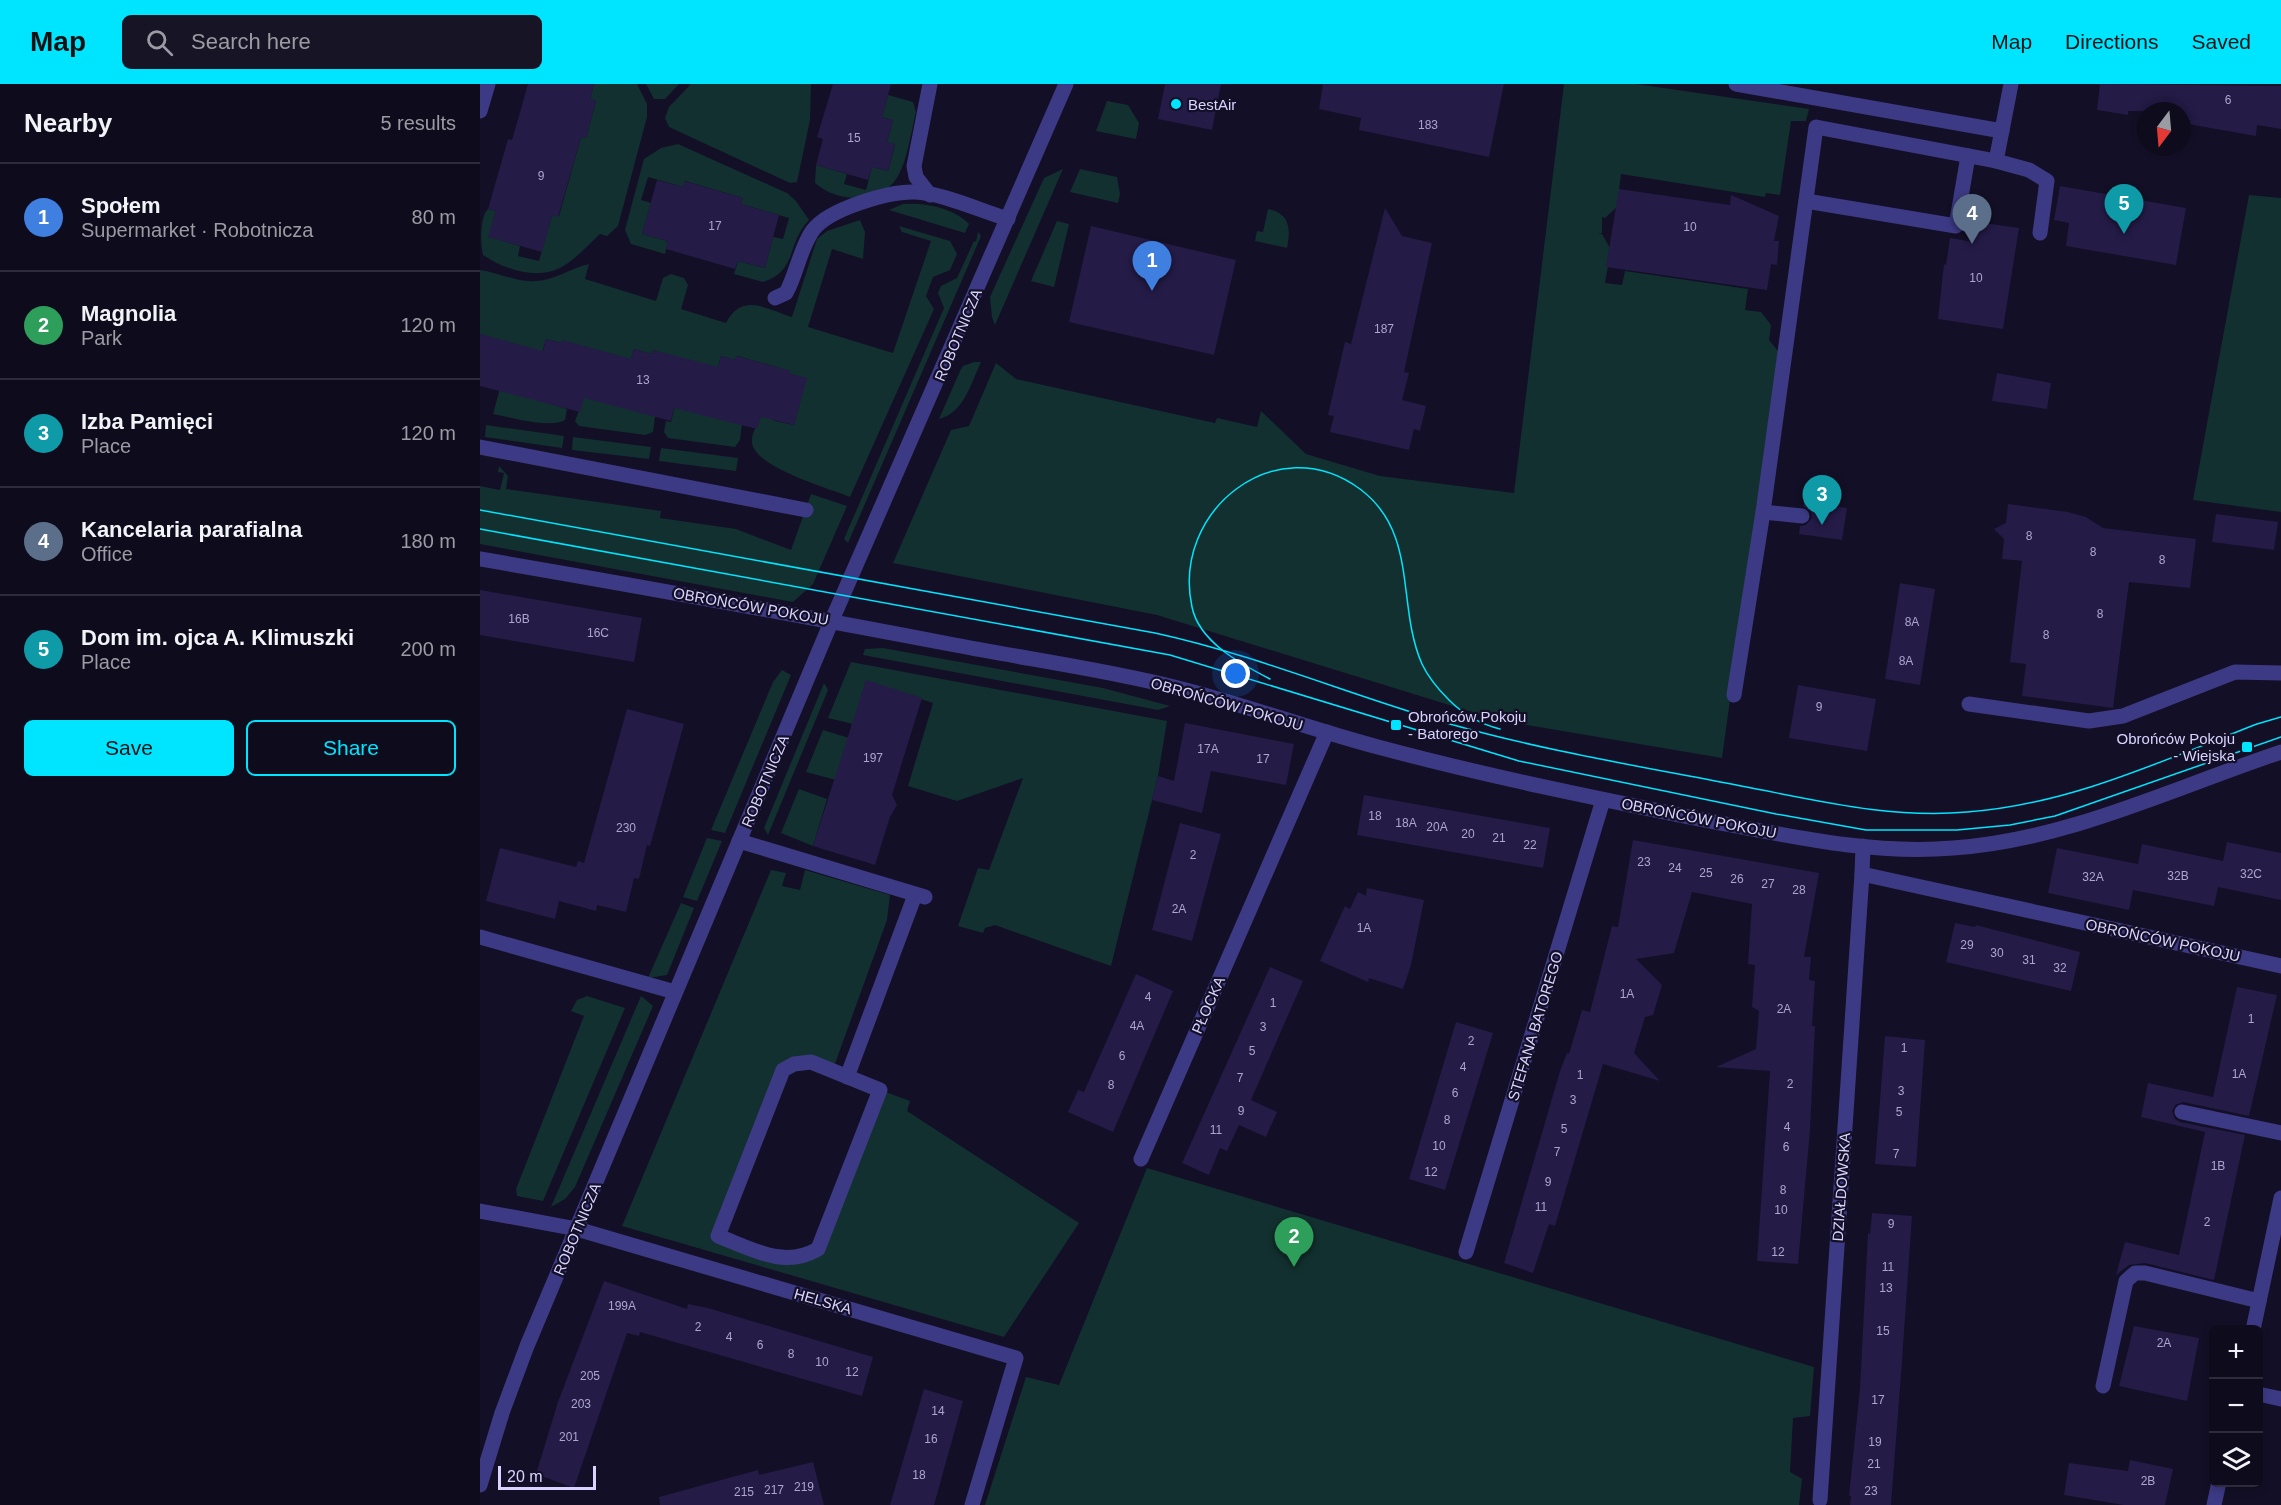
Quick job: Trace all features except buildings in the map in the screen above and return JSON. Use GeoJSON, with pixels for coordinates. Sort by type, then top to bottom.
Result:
{"type":"FeatureCollection","features":[{"type":"Feature","properties":{"kind":"street"},"geometry":{"type":"LineString","coordinates":[[480,111],[488,84]]}},
{"type":"Feature","properties":{"kind":"street"},"geometry":{"type":"LineString","coordinates":[[930,84],[914,166],[916,177],[930,195]]}},
{"type":"Feature","properties":{"kind":"street","name":"ROBOTNICZA"},"geometry":{"type":"LineString","coordinates":[[480,1485],[502,1413],[527,1346],[675,992],[832,620],[1066,84]]}},
{"type":"Feature","properties":{"kind":"street"},"geometry":{"type":"LineString","coordinates":[[1737,84],[1820,100],[1999,146],[2047,181],[2040,233]]}},
{"type":"Feature","properties":{"kind":"street"},"geometry":{"type":"LineString","coordinates":[[1999,146],[2011,84]]}},
{"type":"Feature","properties":{"kind":"street"},"geometry":{"type":"LineString","coordinates":[[1734,695],[1816,127],[1968,156],[1999,146]]}},
{"type":"Feature","properties":{"kind":"street"},"geometry":{"type":"LineString","coordinates":[[1806,201],[1956,226],[1968,156]]}},
{"type":"Feature","properties":{"kind":"street"},"geometry":{"type":"LineString","coordinates":[[775,298],[786,293],[807,240],[816,227],[832,215],[891,196],[914,192],[1008,219]]}},
{"type":"Feature","properties":{"kind":"street"},"geometry":{"type":"LineString","coordinates":[[480,447],[806,510]]}},
{"type":"Feature","properties":{"kind":"street"},"geometry":{"type":"LineString","coordinates":[[1762,512],[1802,516]]}},
{"type":"Feature","properties":{"kind":"street","name":"OBROŃCÓW POKOJU"},"geometry":{"type":"LineString","coordinates":[[480,559],[832,620],[1174,687],[1327,732],[1519,782],[1788,836],[1863,846],[1951,849],[2073,826],[2142,804],[2224,771],[2281,752]]}},
{"type":"Feature","properties":{"kind":"street"},"geometry":{"type":"LineString","coordinates":[[1969,704],[2089,721],[2107,720],[2123,716],[2235,672],[2281,673]]}},
{"type":"Feature","properties":{"kind":"street","name":"PŁOCKA"},"geometry":{"type":"LineString","coordinates":[[1141,1159],[1283,855],[1327,732]]}},
{"type":"Feature","properties":{"kind":"street","name":"STEFANA BATOREGO"},"geometry":{"type":"LineString","coordinates":[[1466,1252],[1603,800]]}},
{"type":"Feature","properties":{"kind":"street"},"geometry":{"type":"LineString","coordinates":[[739,841],[920,896],[846,1077]]}},
{"type":"Feature","properties":{"kind":"street"},"geometry":{"type":"LineString","coordinates":[[1862,874],[1863,846]]}},
{"type":"Feature","properties":{"kind":"street","name":"OBROŃCÓW POKOJU"},"geometry":{"type":"LineString","coordinates":[[1862,874],[2281,966]]}},
{"type":"Feature","properties":{"kind":"street","name":"DZIAŁDOWSKA"},"geometry":{"type":"LineString","coordinates":[[1820,1500],[1862,874]]}},
{"type":"Feature","properties":{"kind":"street"},"geometry":{"type":"LineString","coordinates":[[480,937],[675,992]]}},
{"type":"Feature","properties":{"kind":"street"},"geometry":{"type":"LineString","coordinates":[[811,1062],[846,1077],[880,1090],[818,1249],[806,1257],[778,1259],[718,1236],[783,1070],[794,1064],[811,1062]]}},
{"type":"Feature","properties":{"kind":"street"},"geometry":{"type":"LineString","coordinates":[[2182,1112],[2281,1133]]}},
{"type":"Feature","properties":{"kind":"street"},"geometry":{"type":"LineString","coordinates":[[2254,1325],[2281,1198]]}},
{"type":"Feature","properties":{"kind":"street","name":"HELSKA"},"geometry":{"type":"LineString","coordinates":[[480,1211],[577,1229],[1016,1358],[972,1505]]}},
{"type":"Feature","properties":{"kind":"street"},"geometry":{"type":"LineString","coordinates":[[2103,1386],[2126,1281],[2135,1273],[2145,1273],[2259,1301]]}},
{"type":"Feature","properties":{"kind":"street"},"geometry":{"type":"LineString","coordinates":[[2263,1395],[2281,1399]]}},
{"type":"Feature","properties":{"kind":"street"},"geometry":{"type":"LineString","coordinates":[[2214,1505],[2218,1487]]}},
{"type":"Feature","properties":{"kind":"green space"},"geometry":{"type":"Polygon","coordinates":[[[594,84],[637,84],[647,104],[647,117],[618,226],[607,236],[600,234],[570,261],[551,271],[530,273],[500,265],[483,255],[481,230],[485,212],[488,209],[496,211],[489,237],[520,246],[518,256],[539,261],[552,215],[559,216],[581,137],[586,138],[596,101],[590,99],[594,84]]]}},
{"type":"Feature","properties":{"kind":"green space"},"geometry":{"type":"Polygon","coordinates":[[[646,84],[679,84],[665,99],[654,99],[646,84]]]}},
{"type":"Feature","properties":{"kind":"green space"},"geometry":{"type":"Polygon","coordinates":[[[691,84],[811,84],[810,120],[797,182],[790,183],[669,127],[665,118],[669,107],[691,84]]]}},
{"type":"Feature","properties":{"kind":"green space"},"geometry":{"type":"Polygon","coordinates":[[[1564,84],[1636,84],[1809,109],[1806,121],[1791,121],[1780,195],[1766,193],[1765,197],[1621,174],[1617,207],[1605,218],[1602,217],[1602,233],[1598,234],[1602,234],[1611,250],[1605,283],[1622,285],[1625,271],[1748,289],[1745,310],[1761,312],[1771,325],[1769,340],[1778,351],[1722,758],[1498,720],[1157,615],[893,563],[951,430],[969,426],[996,363],[1016,379],[1215,423],[1217,418],[1257,427],[1261,411],[1306,454],[1380,476],[1514,493],[1564,84]]]}},
{"type":"Feature","properties":{"kind":"green space"},"geometry":{"type":"Polygon","coordinates":[[[888,95],[913,102],[916,112],[909,145],[898,176],[891,185],[871,196],[847,197],[824,190],[815,183],[816,165],[847,174],[844,184],[866,190],[872,167],[888,171],[895,145],[887,142],[893,120],[882,117],[888,95]]]}},
{"type":"Feature","properties":{"kind":"green space"},"geometry":{"type":"Polygon","coordinates":[[[1107,101],[1128,105],[1139,123],[1136,139],[1096,131],[1107,101]]]}},
{"type":"Feature","properties":{"kind":"green space"},"geometry":{"type":"Polygon","coordinates":[[[678,144],[787,193],[796,201],[809,220],[797,238],[782,271],[763,282],[734,274],[738,261],[765,268],[773,237],[783,239],[789,218],[741,204],[743,198],[685,181],[683,187],[648,177],[641,200],[651,203],[642,234],[668,241],[665,254],[631,244],[625,230],[644,159],[661,148],[678,144]]]}},
{"type":"Feature","properties":{"kind":"green space"},"geometry":{"type":"Polygon","coordinates":[[[1063,169],[995,325],[990,297],[1044,178],[1063,169]]]}},
{"type":"Feature","properties":{"kind":"green space"},"geometry":{"type":"Polygon","coordinates":[[[1080,169],[1117,177],[1120,194],[1118,203],[1070,192],[1080,169]]]}},
{"type":"Feature","properties":{"kind":"green space"},"geometry":{"type":"Polygon","coordinates":[[[2249,195],[2281,198],[2281,512],[2193,500],[2249,195]]]}},
{"type":"Feature","properties":{"kind":"green space"},"geometry":{"type":"Polygon","coordinates":[[[903,204],[939,207],[963,218],[969,224],[965,233],[889,210],[903,204]]]}},
{"type":"Feature","properties":{"kind":"green space"},"geometry":{"type":"Polygon","coordinates":[[[1268,209],[1285,218],[1289,228],[1287,248],[1255,241],[1257,231],[1263,232],[1268,209]]]}},
{"type":"Feature","properties":{"kind":"green space"},"geometry":{"type":"Polygon","coordinates":[[[860,220],[865,232],[863,259],[832,249],[808,327],[893,353],[931,241],[902,232],[899,226],[950,241],[957,254],[950,270],[933,277],[926,296],[934,309],[850,497],[793,476],[778,468],[756,451],[752,442],[762,413],[775,421],[794,425],[806,378],[790,374],[790,371],[737,356],[735,360],[721,356],[717,370],[653,350],[652,354],[634,349],[630,362],[616,355],[562,341],[562,343],[546,339],[542,353],[480,334],[480,270],[536,281],[589,264],[585,279],[656,301],[663,278],[671,274],[684,278],[688,285],[681,309],[726,323],[739,308],[747,305],[764,307],[792,317],[817,239],[827,231],[860,220]]]}},
{"type":"Feature","properties":{"kind":"green space"},"geometry":{"type":"Polygon","coordinates":[[[1057,221],[1069,224],[1054,287],[1031,281],[1057,221]]]}},
{"type":"Feature","properties":{"kind":"green space"},"geometry":{"type":"Polygon","coordinates":[[[978,232],[981,236],[848,543],[844,539],[944,308],[938,293],[941,286],[957,278],[974,241],[976,242],[978,232]]]}},
{"type":"Feature","properties":{"kind":"green space"},"geometry":{"type":"Polygon","coordinates":[[[981,362],[966,396],[955,411],[939,419],[963,366],[981,362]]]}},
{"type":"Feature","properties":{"kind":"green space"},"geometry":{"type":"Polygon","coordinates":[[[500,388],[567,409],[565,420],[541,423],[493,414],[500,388]]]}},
{"type":"Feature","properties":{"kind":"green space"},"geometry":{"type":"Polygon","coordinates":[[[585,395],[619,407],[657,401],[653,432],[645,435],[579,426],[575,421],[585,395]]]}},
{"type":"Feature","properties":{"kind":"green space"},"geometry":{"type":"Polygon","coordinates":[[[675,406],[744,408],[740,440],[735,447],[668,438],[664,432],[666,421],[671,422],[675,406]]]}},
{"type":"Feature","properties":{"kind":"green space"},"geometry":{"type":"Polygon","coordinates":[[[486,425],[564,436],[562,448],[485,437],[486,425]]]}},
{"type":"Feature","properties":{"kind":"green space"},"geometry":{"type":"Polygon","coordinates":[[[573,437],[651,447],[649,459],[572,450],[573,437]]]}},
{"type":"Feature","properties":{"kind":"green space"},"geometry":{"type":"Polygon","coordinates":[[[661,448],[738,458],[736,471],[659,461],[661,448]]]}},
{"type":"Feature","properties":{"kind":"green space"},"geometry":{"type":"Polygon","coordinates":[[[499,466],[508,476],[506,489],[661,511],[660,518],[736,529],[791,550],[811,494],[847,506],[813,584],[793,602],[480,544],[480,486],[500,490],[504,473],[498,472],[499,466]]]}},
{"type":"Feature","properties":{"kind":"green space"},"geometry":{"type":"Polygon","coordinates":[[[883,648],[1103,688],[1170,706],[1158,710],[863,655],[865,649],[883,648]]]}},
{"type":"Feature","properties":{"kind":"green space"},"geometry":{"type":"Polygon","coordinates":[[[851,662],[1167,721],[1158,776],[1111,966],[995,925],[985,928],[983,933],[958,926],[978,868],[989,870],[1023,778],[957,801],[908,786],[933,703],[866,681],[853,724],[828,718],[851,662]]]}},
{"type":"Feature","properties":{"kind":"green space"},"geometry":{"type":"Polygon","coordinates":[[[782,670],[791,675],[725,833],[711,830],[773,682],[782,670]]]}},
{"type":"Feature","properties":{"kind":"green space"},"geometry":{"type":"Polygon","coordinates":[[[824,683],[828,690],[768,835],[764,828],[824,683]]]}},
{"type":"Feature","properties":{"kind":"green space"},"geometry":{"type":"Polygon","coordinates":[[[823,730],[849,738],[836,780],[806,772],[823,730]]]}},
{"type":"Feature","properties":{"kind":"green space"},"geometry":{"type":"Polygon","coordinates":[[[799,789],[827,799],[813,846],[781,833],[799,789]]]}},
{"type":"Feature","properties":{"kind":"green space"},"geometry":{"type":"Polygon","coordinates":[[[707,838],[722,841],[697,901],[683,897],[707,838]]]}},
{"type":"Feature","properties":{"kind":"green space"},"geometry":{"type":"Polygon","coordinates":[[[771,870],[786,873],[782,886],[800,890],[805,870],[890,895],[887,920],[832,1072],[811,1062],[783,1070],[718,1236],[778,1259],[818,1249],[880,1090],[910,1101],[907,1111],[1079,1223],[1004,1337],[622,1226],[771,870]]]}},
{"type":"Feature","properties":{"kind":"green space"},"geometry":{"type":"Polygon","coordinates":[[[681,903],[694,908],[667,975],[648,978],[681,903]]]}},
{"type":"Feature","properties":{"kind":"green space"},"geometry":{"type":"Polygon","coordinates":[[[587,996],[625,1008],[543,1201],[517,1196],[516,1189],[584,1016],[571,1011],[577,1000],[587,996]]]}},
{"type":"Feature","properties":{"kind":"green space"},"geometry":{"type":"Polygon","coordinates":[[[641,996],[653,1006],[575,1187],[565,1199],[551,1207],[641,996]]]}},
{"type":"Feature","properties":{"kind":"green space"},"geometry":{"type":"Polygon","coordinates":[[[1147,1168],[1814,1367],[1810,1416],[1793,1418],[1790,1472],[1802,1479],[1799,1505],[985,1505],[1026,1377],[1059,1385],[1147,1168]]]}},
{"type":"Feature","properties":{"kind":"tram line"},"geometry":{"type":"LineString","coordinates":[[1270,679],[1234,659],[1212,641],[1196,620],[1192,607],[1190,572],[1198,539],[1214,511],[1237,489],[1264,474],[1295,468],[1328,472],[1360,489],[1379,507],[1391,527],[1399,548],[1414,641],[1427,674],[1441,692],[1460,710],[1472,718],[1500,729]]}},
{"type":"Feature","properties":{"kind":"tram line"},"geometry":{"type":"LineString","coordinates":[[480,510],[1155,633],[1230,652],[1413,713],[1486,734],[1631,765],[1881,811],[1967,812],[2005,808],[2042,800],[2115,779],[2257,724],[2281,717]]}},
{"type":"Feature","properties":{"kind":"tram line"},"geometry":{"type":"LineString","coordinates":[[480,529],[1170,655],[1519,761],[1776,814],[1866,830],[1957,830],[2010,825],[2055,816],[2281,737]]}},
{"type":"Feature","properties":{"kind":"place","name":"BestAir"},"geometry":{"type":"Point","coordinates":[1176,104]}},
{"type":"Feature","properties":{"kind":"place","name":"Dom im. ojca A. Klimuszki"},"geometry":{"type":"Point","coordinates":[2124,234]}},
{"type":"Feature","properties":{"kind":"place","name":"Kancelaria parafialna"},"geometry":{"type":"Point","coordinates":[1972,244]}},
{"type":"Feature","properties":{"kind":"place","name":"Społem"},"geometry":{"type":"Point","coordinates":[1152,291]}},
{"type":"Feature","properties":{"kind":"place","name":"Izba Pamięci"},"geometry":{"type":"Point","coordinates":[1822,525]}},
{"type":"Feature","properties":{"kind":"place","name":"Obrońców Pokoju - Batorego"},"geometry":{"type":"Point","coordinates":[1396,725]}},
{"type":"Feature","properties":{"kind":"place","name":"Obrońców Pokoju - Wiejska"},"geometry":{"type":"Point","coordinates":[2247,747]}},
{"type":"Feature","properties":{"kind":"place","name":"Magnolia"},"geometry":{"type":"Point","coordinates":[1294,1267]}}]}
